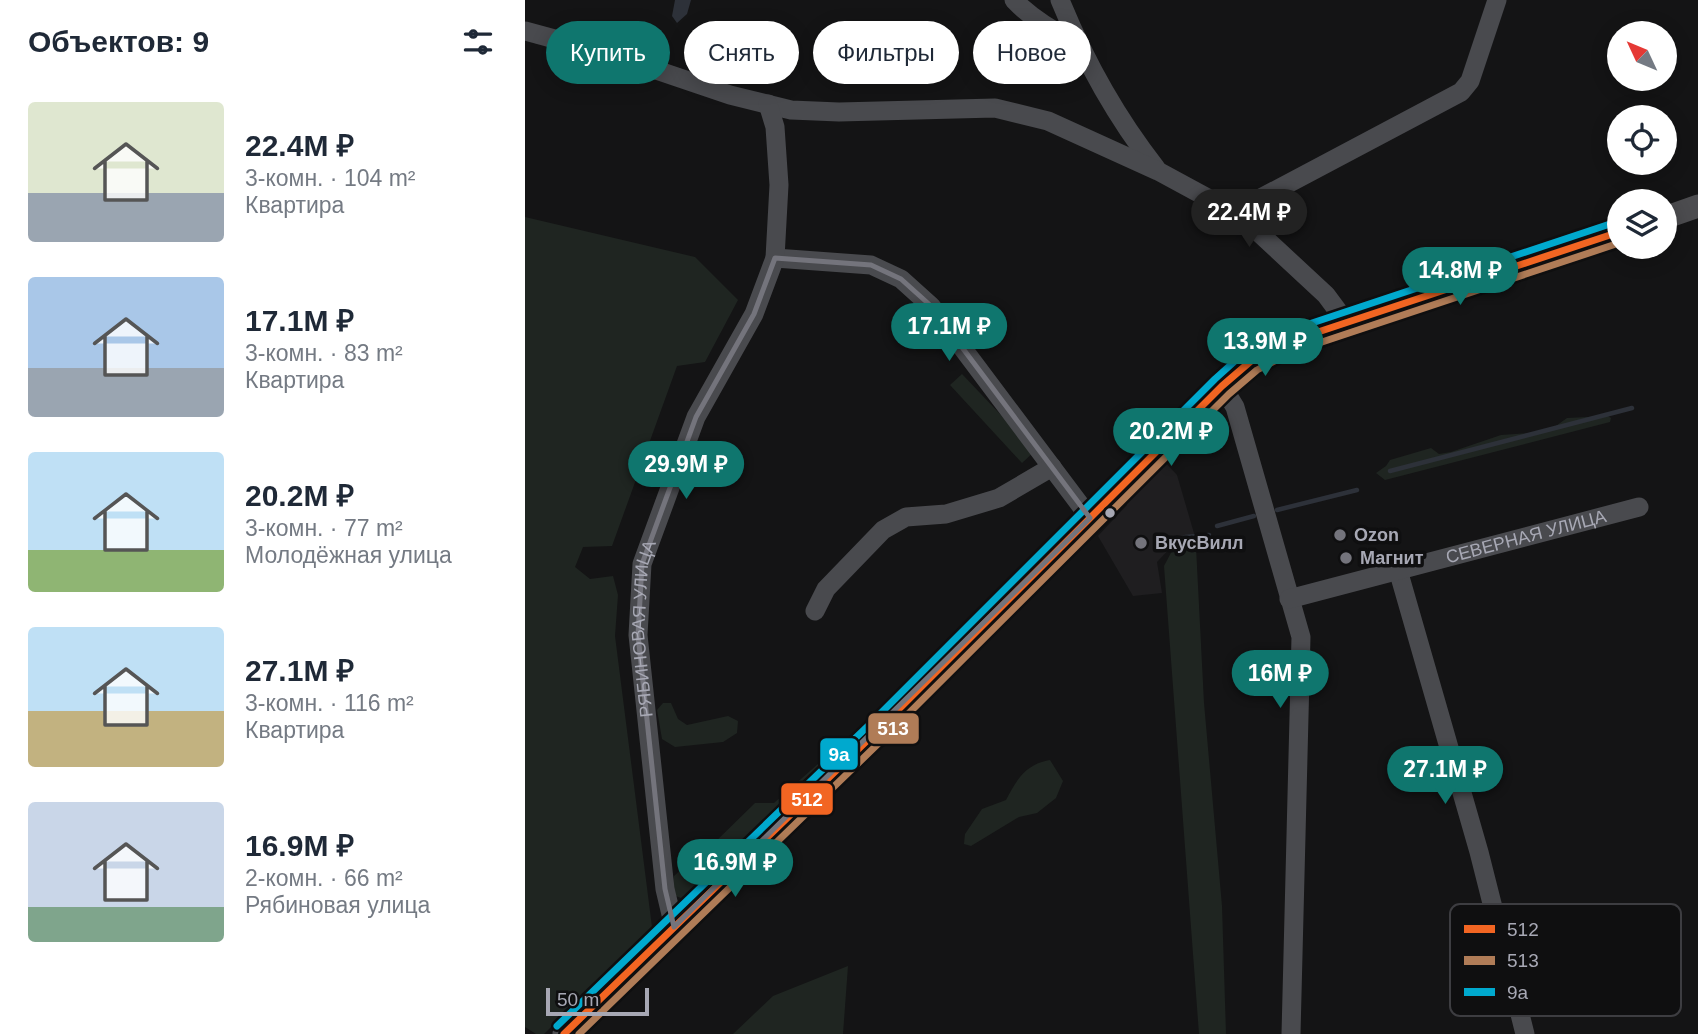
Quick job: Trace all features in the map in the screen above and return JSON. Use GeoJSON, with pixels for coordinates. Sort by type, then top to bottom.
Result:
{"type":"FeatureCollection","features":[{"type":"Feature","properties":{"kind":"main road"},"geometry":{"type":"LineString","coordinates":[[1677,213],[1698,206]]}},
{"type":"Feature","properties":{"kind":"main road"},"geometry":{"type":"LineString","coordinates":[[564,1034],[876,732],[1222,386],[1251,361],[1288,342],[1607,236]]}},
{"type":"Feature","properties":{"kind":"street"},"geometry":{"type":"LineString","coordinates":[[1014,0],[1038,21]]}},
{"type":"Feature","properties":{"kind":"street"},"geometry":{"type":"LineString","coordinates":[[1060,0],[1068,21]]}},
{"type":"Feature","properties":{"kind":"street"},"geometry":{"type":"LineString","coordinates":[[1241,216],[1259,199],[1407,118],[1461,92],[1470,81],[1497,0]]}},
{"type":"Feature","properties":{"kind":"street"},"geometry":{"type":"LineString","coordinates":[[525,31],[606,53],[730,95],[791,110],[839,112],[995,107],[1048,121],[1158,171],[1241,216],[1326,295],[1346,322]]}},
{"type":"Feature","properties":{"kind":"street"},"geometry":{"type":"LineString","coordinates":[[1091,67],[1134,141],[1158,171]]}},
{"type":"Feature","properties":{"kind":"street","name":"РЯБИНОВАЯ УЛИЦА"},"geometry":{"type":"LineString","coordinates":[[674,927],[664,889],[638,635],[642,564],[696,417],[754,314],[775,258],[779,185],[775,127],[768,104]]}},
{"type":"Feature","properties":{"kind":"street"},"geometry":{"type":"LineString","coordinates":[[775,258],[871,265],[901,279],[930,306],[1090,518]]}},
{"type":"Feature","properties":{"kind":"street"},"geometry":{"type":"LineString","coordinates":[[1222,386],[1235,407],[1301,636],[1291,1034]]}},
{"type":"Feature","properties":{"kind":"street"},"geometry":{"type":"LineString","coordinates":[[815,611],[826,589],[883,530],[907,517],[946,514],[999,498],[1052,467]]}},
{"type":"Feature","properties":{"kind":"street","name":"СЕВЕРНАЯ УЛИЦА"},"geometry":{"type":"LineString","coordinates":[[1289,599],[1639,507]]}},
{"type":"Feature","properties":{"kind":"street"},"geometry":{"type":"LineString","coordinates":[[1398,570],[1492,904]]}},
{"type":"Feature","properties":{"kind":"street"},"geometry":{"type":"LineString","coordinates":[[1520,1016],[1525,1034]]}},
{"type":"Feature","properties":{"kind":"highlighted area"},"geometry":{"type":"Polygon","coordinates":[[[775,258],[871,265],[901,279],[931,306],[1090,518],[674,927],[665,889],[638,635],[642,564],[696,417],[754,314],[775,258]]]}},
{"type":"Feature","properties":{"kind":"shaded area"},"geometry":{"type":"Polygon","coordinates":[[[675,0],[691,0],[687,14],[677,23],[672,16],[675,0]]]}},
{"type":"Feature","properties":{"kind":"shaded area"},"geometry":{"type":"Polygon","coordinates":[[[525,217],[695,257],[738,300],[705,362],[677,366],[612,546],[583,547],[575,567],[590,579],[613,576],[618,595],[615,636],[652,927],[544,1034],[536,1034],[525,1027],[525,217]]]}},
{"type":"Feature","properties":{"kind":"shaded area"},"geometry":{"type":"Polygon","coordinates":[[[962,374],[1035,451],[1022,463],[950,385],[962,374]]]}},
{"type":"Feature","properties":{"kind":"shaded area"},"geometry":{"type":"Polygon","coordinates":[[[1567,418],[1611,418],[1610,422],[1385,480],[1376,473],[1390,460],[1431,448],[1439,454],[1451,452],[1501,435],[1553,428],[1567,418]]]}},
{"type":"Feature","properties":{"kind":"shaded area"},"geometry":{"type":"Polygon","coordinates":[[[1163,460],[1177,475],[1196,540],[1172,546],[1157,562],[1162,593],[1133,596],[1098,536],[1127,505],[1123,500],[1163,460]]]}},
{"type":"Feature","properties":{"kind":"shaded area"},"geometry":{"type":"Polygon","coordinates":[[[1186,543],[1196,547],[1204,703],[1222,906],[1226,1034],[1199,1034],[1164,566],[1173,549],[1186,543]]]}},
{"type":"Feature","properties":{"kind":"shaded area"},"geometry":{"type":"Polygon","coordinates":[[[663,703],[671,703],[678,719],[687,725],[728,716],[738,721],[737,733],[723,742],[675,747],[662,739],[657,710],[663,703]]]}},
{"type":"Feature","properties":{"kind":"shaded area"},"geometry":{"type":"Polygon","coordinates":[[[832,757],[690,892],[681,898],[676,896],[674,876],[689,862],[696,849],[710,847],[755,803],[774,803],[819,763],[832,757]]]}},
{"type":"Feature","properties":{"kind":"shaded area"},"geometry":{"type":"Polygon","coordinates":[[[1050,760],[1063,781],[1056,798],[1037,813],[1019,817],[971,846],[964,844],[965,834],[982,809],[1006,800],[1014,785],[1028,769],[1050,760]]]}},
{"type":"Feature","properties":{"kind":"shaded area"},"geometry":{"type":"Polygon","coordinates":[[[848,966],[843,1034],[733,1034],[773,996],[848,966]]]}},
{"type":"Feature","properties":{"kind":"waterway"},"geometry":{"type":"LineString","coordinates":[[1390,471],[1632,408]]}},
{"type":"Feature","properties":{"kind":"waterway"},"geometry":{"type":"LineString","coordinates":[[1277,510],[1357,490]]}},
{"type":"Feature","properties":{"kind":"waterway"},"geometry":{"type":"LineString","coordinates":[[1217,526],[1254,516]]}},
{"type":"Feature","properties":{"kind":"waterway"},"geometry":{"type":"LineString","coordinates":[[1185,537],[1209,535]]}},
{"type":"Feature","properties":{"kind":"transit line","name":"9а"},"geometry":{"type":"LineString","coordinates":[[557,1026],[869,725],[1245,352],[1285,332],[1607,225]]}},
{"type":"Feature","properties":{"kind":"transit line","name":"512"},"geometry":{"type":"LineString","coordinates":[[564,1034],[876,732],[1222,386],[1251,361],[1288,342],[1607,236]]}},
{"type":"Feature","properties":{"kind":"transit line","name":"513"},"geometry":{"type":"LineString","coordinates":[[579,1034],[883,739],[1229,394],[1257,370],[1292,352],[1607,247]]}},
{"type":"Feature","properties":{"kind":"place","name":"Ozon"},"geometry":{"type":"Point","coordinates":[1340,535]}},
{"type":"Feature","properties":{"kind":"place","name":"ВкусВилл"},"geometry":{"type":"Point","coordinates":[1141,543]}},
{"type":"Feature","properties":{"kind":"place","name":"Магнит"},"geometry":{"type":"Point","coordinates":[1346,558]}}]}
